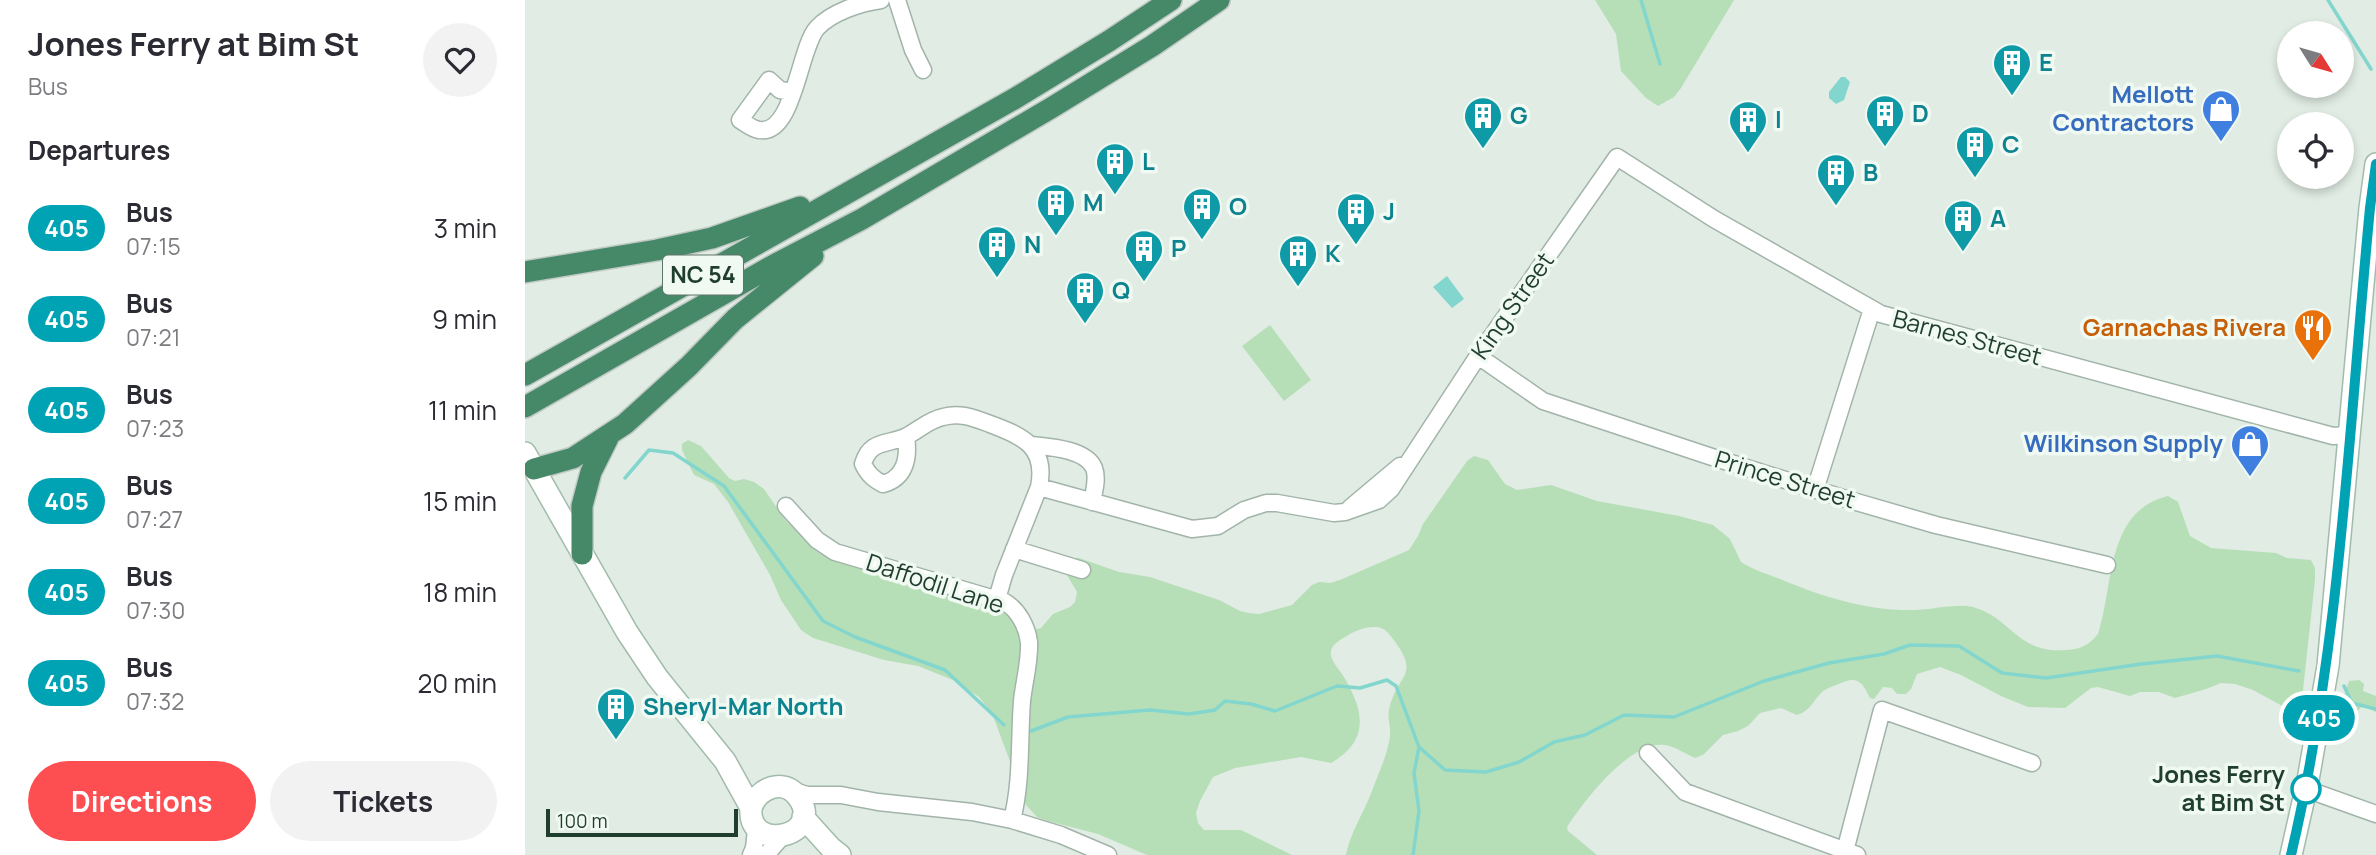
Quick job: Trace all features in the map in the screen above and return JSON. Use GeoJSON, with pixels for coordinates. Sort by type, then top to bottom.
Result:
{"type":"FeatureCollection","features":[{"type":"Feature","properties":{"kind":"highway"},"geometry":{"type":"LineString","coordinates":[[1182,27],[1188,12],[1198,0]]}},
{"type":"Feature","properties":{"kind":"highway","name":"NC 54"},"geometry":{"type":"LineString","coordinates":[[525,407],[772,266],[862,219],[1051,108],[1182,27],[1219,0]]}},
{"type":"Feature","properties":{"kind":"highway"},"geometry":{"type":"LineString","coordinates":[[1051,108],[1146,34],[1153,26],[1159,3]]}},
{"type":"Feature","properties":{"kind":"highway","name":"NC 54"},"geometry":{"type":"LineString","coordinates":[[531,372],[1026,92],[1159,3]]}},
{"type":"Feature","properties":{"kind":"highway"},"geometry":{"type":"LineString","coordinates":[[525,272],[712,238],[764,222],[867,181]]}},
{"type":"Feature","properties":{"kind":"highway"},"geometry":{"type":"LineString","coordinates":[[530,461],[573,458],[609,436],[689,366],[750,306],[862,219]]}},
{"type":"Feature","properties":{"kind":"highway"},"geometry":{"type":"LineString","coordinates":[[582,554],[582,506],[591,472],[609,436]]}},
{"type":"Feature","properties":{"kind":"main road"},"geometry":{"type":"LineString","coordinates":[[2291,855],[2328,666],[2376,164]]}},
{"type":"Feature","properties":{"kind":"main road"},"geometry":{"type":"LineString","coordinates":[[530,461],[621,622],[657,677],[725,761],[751,808]]}},
{"type":"Feature","properties":{"kind":"main road"},"geometry":{"type":"LineString","coordinates":[[725,761],[752,778],[799,797],[804,815],[835,852]]}},
{"type":"Feature","properties":{"kind":"main road"},"geometry":{"type":"LineString","coordinates":[[781,789],[758,794],[750,815],[756,830],[777,844],[835,852]]}},
{"type":"Feature","properties":{"kind":"main road"},"geometry":{"type":"LineString","coordinates":[[777,844],[797,830],[804,815]]}},
{"type":"Feature","properties":{"kind":"street"},"geometry":{"type":"LineString","coordinates":[[793,92],[811,36],[817,28],[840,13],[881,0]]}},
{"type":"Feature","properties":{"kind":"street"},"geometry":{"type":"LineString","coordinates":[[897,0],[913,50],[923,71]]}},
{"type":"Feature","properties":{"kind":"street","name":"Barnes Street"},"geometry":{"type":"LineString","coordinates":[[1617,157],[1714,219],[1881,314],[2324,434],[2349,435]]}},
{"type":"Feature","properties":{"kind":"street","name":"King Street"},"geometry":{"type":"LineString","coordinates":[[1092,502],[1192,529],[1218,526],[1244,510],[1266,503],[1334,513],[1345,512],[1412,457],[1478,356],[1617,157]]}},
{"type":"Feature","properties":{"kind":"street"},"geometry":{"type":"LineString","coordinates":[[1815,490],[1872,309]]}},
{"type":"Feature","properties":{"kind":"street","name":"Prince Street"},"geometry":{"type":"LineString","coordinates":[[1478,356],[1543,401],[1815,490],[1937,525],[2107,565]]}},
{"type":"Feature","properties":{"kind":"street"},"geometry":{"type":"LineString","coordinates":[[906,436],[931,421],[956,415],[969,416],[1014,433],[1031,445],[1042,474],[997,599]]}},
{"type":"Feature","properties":{"kind":"street"},"geometry":{"type":"LineString","coordinates":[[1031,445],[1055,447],[1085,457],[1094,468],[1096,487],[1092,502],[1039,487]]}},
{"type":"Feature","properties":{"kind":"street","name":"Daffodil Lane"},"geometry":{"type":"LineString","coordinates":[[786,506],[817,540],[835,552],[997,599],[1017,611],[1029,642],[1017,802],[1011,820]]}},
{"type":"Feature","properties":{"kind":"street"},"geometry":{"type":"LineString","coordinates":[[1014,549],[1082,570]]}},
{"type":"Feature","properties":{"kind":"street"},"geometry":{"type":"LineString","coordinates":[[1648,753],[1685,792],[1851,853],[1882,710],[2032,763]]}},
{"type":"Feature","properties":{"kind":"street"},"geometry":{"type":"LineString","coordinates":[[781,789],[972,812],[1061,835],[1108,855]]}},
{"type":"Feature","properties":{"kind":"street"},"geometry":{"type":"LineString","coordinates":[[2306,789],[2376,814]]}},
{"type":"Feature","properties":{"kind":"street"},"geometry":{"type":"LineString","coordinates":[[804,815],[823,796]]}},
{"type":"Feature","properties":{"kind":"street"},"geometry":{"type":"LineString","coordinates":[[751,855],[756,830]]}},
{"type":"Feature","properties":{"kind":"green space"},"geometry":{"type":"Polygon","coordinates":[[[1595,0],[1734,0],[1681,88],[1674,97],[1658,106],[1646,98],[1621,71],[1616,34],[1595,0]]]}},
{"type":"Feature","properties":{"kind":"green space"},"geometry":{"type":"Polygon","coordinates":[[[1270,325],[1311,380],[1284,401],[1242,346],[1270,325]]]}},
{"type":"Feature","properties":{"kind":"green space"},"geometry":{"type":"Polygon","coordinates":[[[688,440],[701,446],[729,478],[754,482],[764,489],[786,521],[817,552],[832,559],[910,583],[950,592],[1004,611],[1032,630],[1041,628],[1053,614],[1075,602],[1077,592],[1064,570],[1072,558],[1119,572],[1150,577],[1249,613],[1259,614],[1292,605],[1312,585],[1340,580],[1409,550],[1423,524],[1467,461],[1474,456],[1488,460],[1505,484],[1517,490],[1551,485],[1597,501],[1713,525],[1730,539],[1741,562],[1812,592],[1862,605],[1897,610],[1973,607],[1986,612],[2036,647],[2050,650],[2071,649],[2084,646],[2098,634],[2115,553],[2122,534],[2133,517],[2148,504],[2168,496],[2178,502],[2190,536],[2211,548],[2276,553],[2287,558],[2311,560],[2315,568],[2315,580],[2303,690],[2299,702],[2290,710],[2253,690],[2221,683],[2175,698],[2159,692],[2140,692],[2130,696],[2098,687],[2091,688],[2065,708],[2028,707],[1940,667],[1917,674],[1906,694],[1897,694],[1892,688],[1883,687],[1874,699],[1870,698],[1860,683],[1848,680],[1824,690],[1808,708],[1797,715],[1781,708],[1760,713],[1748,726],[1723,735],[1703,755],[1695,758],[1665,745],[1651,746],[1637,752],[1609,774],[1567,827],[1568,831],[1597,855],[1346,855],[1385,757],[1390,736],[1389,710],[1406,667],[1405,659],[1389,634],[1381,628],[1370,627],[1342,639],[1331,651],[1359,711],[1358,734],[1344,754],[1331,763],[1301,757],[1235,768],[1213,777],[1200,801],[1196,813],[1198,823],[1204,830],[1241,830],[1292,855],[1147,855],[1098,834],[1037,817],[1026,805],[992,713],[979,697],[953,680],[918,666],[884,660],[813,638],[801,630],[781,600],[770,575],[728,502],[714,484],[694,475],[682,450],[682,444],[688,440]]]}},
{"type":"Feature","properties":{"kind":"green space"},"geometry":{"type":"Polygon","coordinates":[[[2359,680],[2364,684],[2363,691],[2376,696],[2376,712],[2362,706],[2341,731],[2334,724],[2349,681],[2359,680]]]}},
{"type":"Feature","properties":{"kind":"water"},"geometry":{"type":"Polygon","coordinates":[[[1841,77],[1850,82],[1844,100],[1836,104],[1829,98],[1829,92],[1841,77]]]}},
{"type":"Feature","properties":{"kind":"water"},"geometry":{"type":"Polygon","coordinates":[[[1447,276],[1464,299],[1452,308],[1433,287],[1447,276]]]}},
{"type":"Feature","properties":{"kind":"waterway"},"geometry":{"type":"LineString","coordinates":[[1641,0],[1660,64]]}},
{"type":"Feature","properties":{"kind":"waterway"},"geometry":{"type":"LineString","coordinates":[[2328,0],[2371,69]]}},
{"type":"Feature","properties":{"kind":"waterway"},"geometry":{"type":"LineString","coordinates":[[625,478],[649,450],[673,453],[724,486],[823,621],[855,637],[945,670],[1004,725]]}},
{"type":"Feature","properties":{"kind":"waterway"},"geometry":{"type":"LineString","coordinates":[[1031,731],[1068,717],[1150,710],[1189,714],[1215,710],[1225,701],[1251,704],[1275,711],[1337,686],[1360,688],[1387,680],[1396,686],[1419,747],[1445,770],[1486,772],[1519,762],[1554,742],[1585,735],[1624,715],[1674,717],[1764,681],[1829,663],[1884,654],[1910,645],[1959,646],[2002,673],[2046,678],[2217,656],[2299,671]]}},
{"type":"Feature","properties":{"kind":"waterway"},"geometry":{"type":"LineString","coordinates":[[2344,686],[2352,703],[2376,709]]}},
{"type":"Feature","properties":{"kind":"waterway"},"geometry":{"type":"LineString","coordinates":[[1413,855],[1419,811],[1414,773],[1419,747]]}},
{"type":"Feature","properties":{"kind":"bus line","name":"405"},"geometry":{"type":"LineString","coordinates":[[2291,855],[2308,780],[2328,666],[2376,164]]}},
{"type":"Feature","properties":{"kind":"place","name":"E"},"geometry":{"type":"Point","coordinates":[2012,97]}},
{"type":"Feature","properties":{"kind":"place","name":"Mellott Contractors"},"geometry":{"type":"Point","coordinates":[2221,143]}},
{"type":"Feature","properties":{"kind":"place","name":"D"},"geometry":{"type":"Point","coordinates":[1885,148]}},
{"type":"Feature","properties":{"kind":"place","name":"G"},"geometry":{"type":"Point","coordinates":[1483,150]}},
{"type":"Feature","properties":{"kind":"place","name":"I"},"geometry":{"type":"Point","coordinates":[1748,154]}},
{"type":"Feature","properties":{"kind":"place","name":"C"},"geometry":{"type":"Point","coordinates":[1975,179]}},
{"type":"Feature","properties":{"kind":"place","name":"L"},"geometry":{"type":"Point","coordinates":[1115,196]}},
{"type":"Feature","properties":{"kind":"place","name":"B"},"geometry":{"type":"Point","coordinates":[1836,207]}},
{"type":"Feature","properties":{"kind":"place","name":"M"},"geometry":{"type":"Point","coordinates":[1056,237]}},
{"type":"Feature","properties":{"kind":"place","name":"O"},"geometry":{"type":"Point","coordinates":[1202,241]}},
{"type":"Feature","properties":{"kind":"place","name":"J"},"geometry":{"type":"Point","coordinates":[1356,246]}},
{"type":"Feature","properties":{"kind":"place","name":"A"},"geometry":{"type":"Point","coordinates":[1963,253]}},
{"type":"Feature","properties":{"kind":"place","name":"N"},"geometry":{"type":"Point","coordinates":[997,279]}},
{"type":"Feature","properties":{"kind":"place","name":"P"},"geometry":{"type":"Point","coordinates":[1144,283]}},
{"type":"Feature","properties":{"kind":"place","name":"K"},"geometry":{"type":"Point","coordinates":[1298,288]}},
{"type":"Feature","properties":{"kind":"place","name":"Q"},"geometry":{"type":"Point","coordinates":[1085,325]}},
{"type":"Feature","properties":{"kind":"place","name":"Garnachas Rivera"},"geometry":{"type":"Point","coordinates":[2313,362]}},
{"type":"Feature","properties":{"kind":"place","name":"Wilkinson Supply"},"geometry":{"type":"Point","coordinates":[2250,478]}},
{"type":"Feature","properties":{"kind":"place","name":"Sheryl-Mar North"},"geometry":{"type":"Point","coordinates":[616,741]}},
{"type":"Feature","properties":{"kind":"place","name":"Jones Ferry at Bim St"},"geometry":{"type":"Point","coordinates":[2306,789]}}]}
